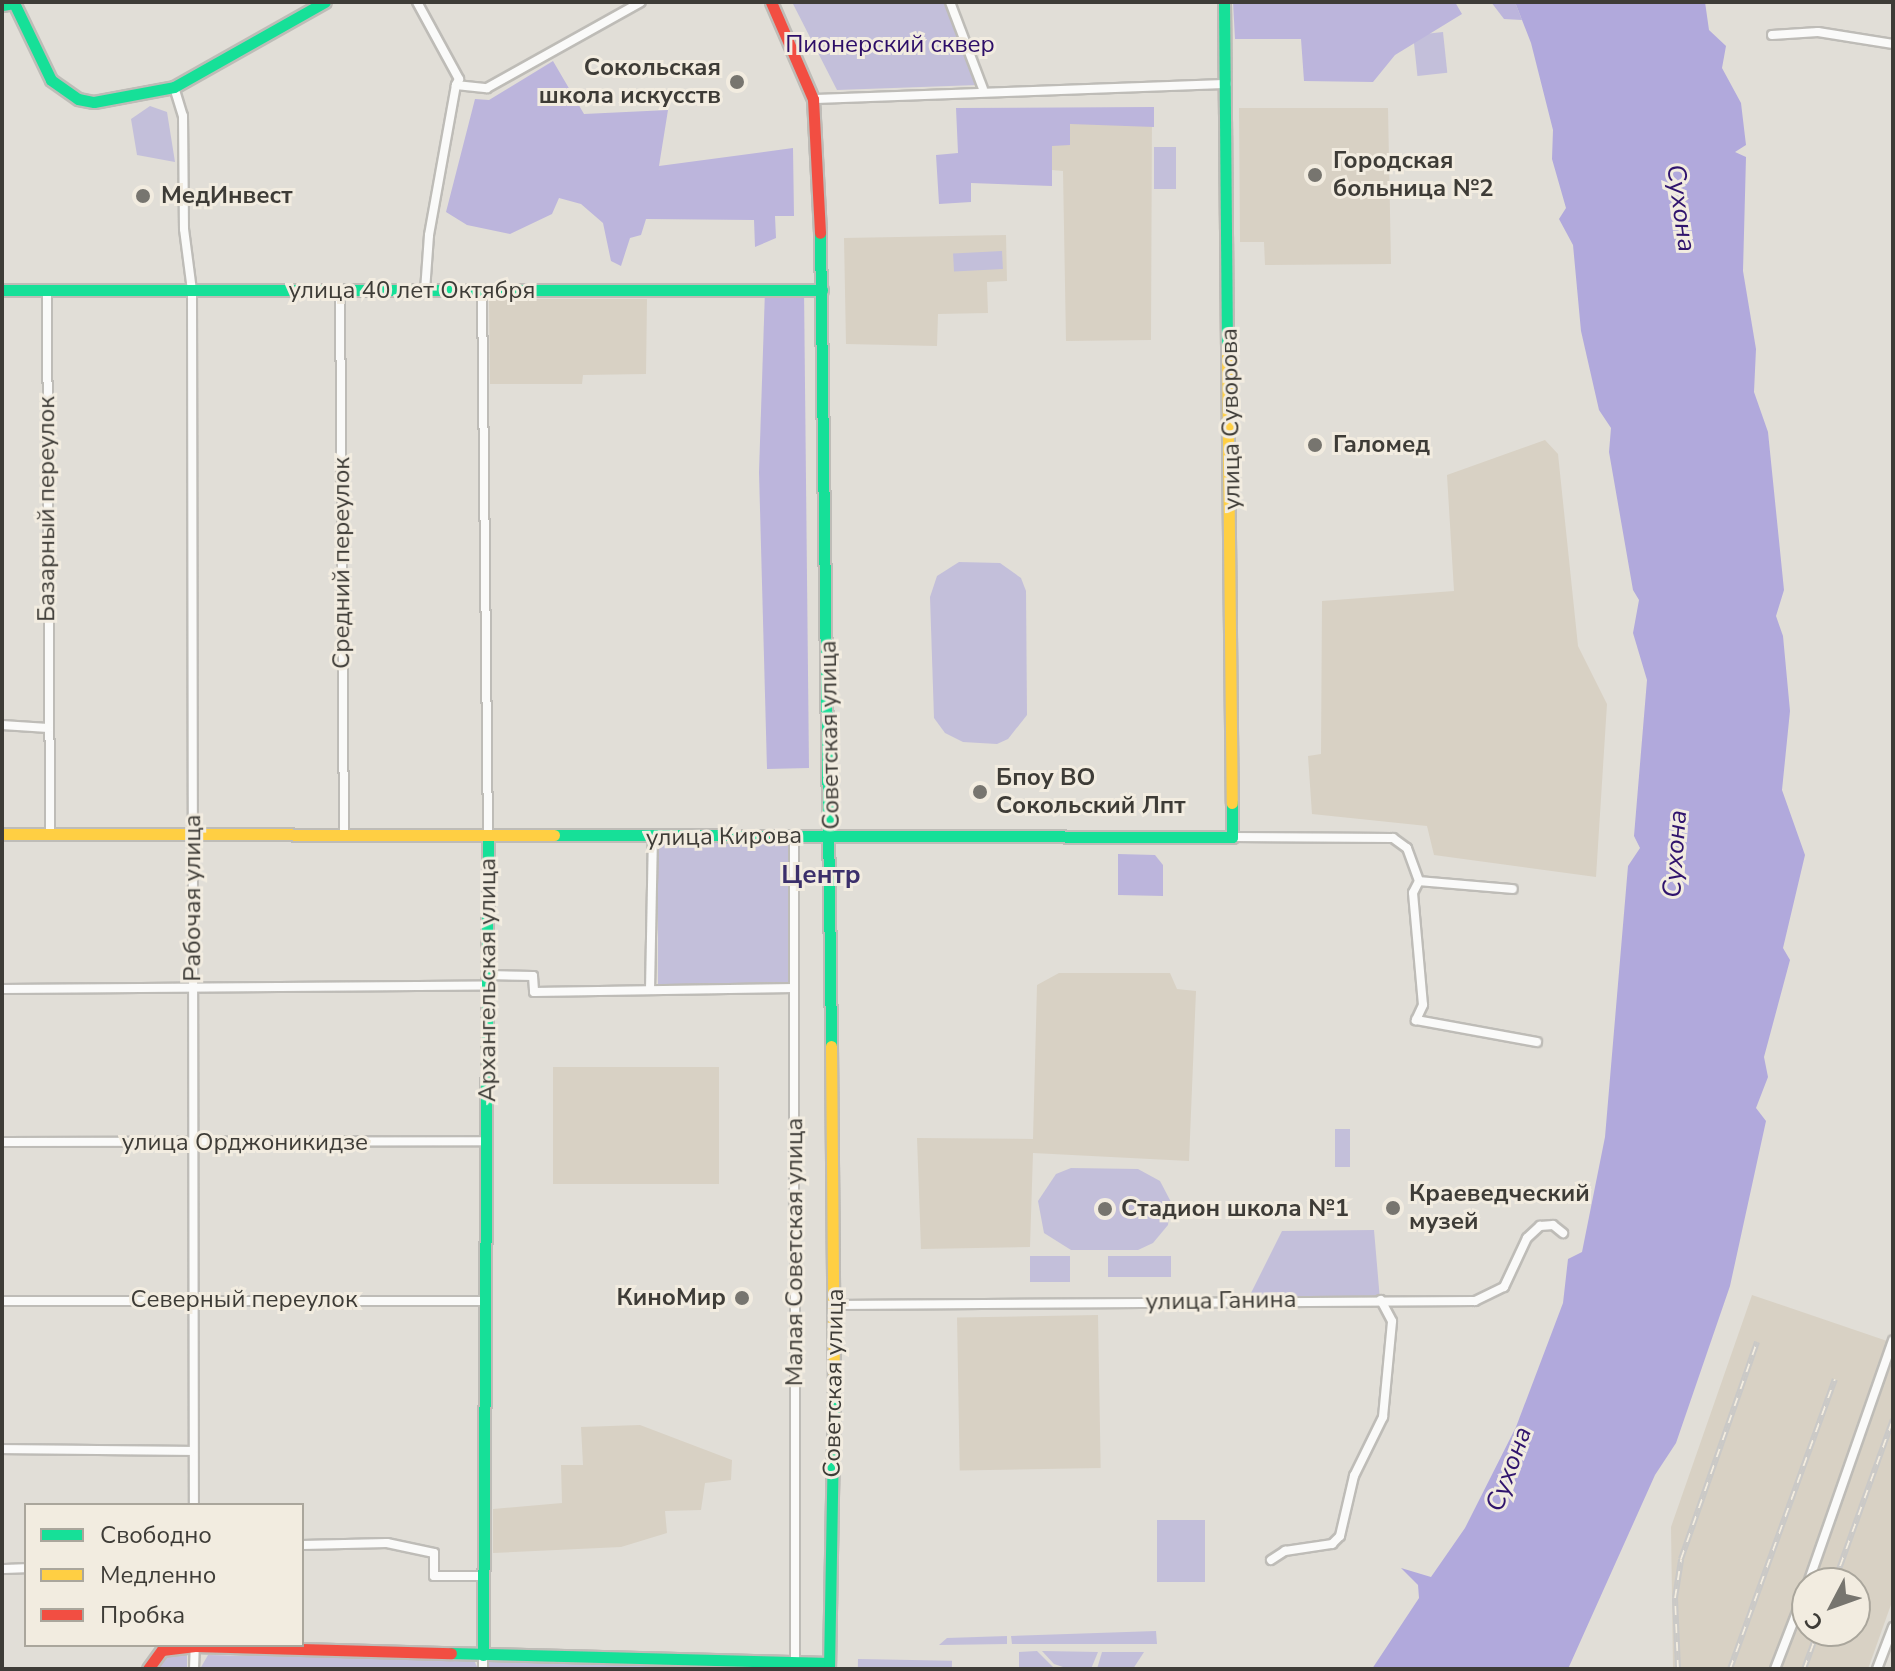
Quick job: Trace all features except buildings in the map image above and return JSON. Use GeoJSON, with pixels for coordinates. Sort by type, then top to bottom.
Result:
{"type":"FeatureCollection","features":[{"type":"Feature","properties":{"kind":"street"},"geometry":{"type":"LineString","coordinates":[[2,5],[15,2],[41,67],[78,99],[129,98],[174,87],[325,2]]}},
{"type":"Feature","properties":{"kind":"street"},"geometry":{"type":"LineString","coordinates":[[417,2],[459,79],[429,235],[425,291]]}},
{"type":"Feature","properties":{"kind":"street"},"geometry":{"type":"LineString","coordinates":[[456,85],[487,88],[503,83],[641,2]]}},
{"type":"Feature","properties":{"kind":"street","name":"Советская улица"},"geometry":{"type":"LineString","coordinates":[[771,2],[813,99],[822,290],[835,1305],[829,1666]]}},
{"type":"Feature","properties":{"kind":"street"},"geometry":{"type":"LineString","coordinates":[[950,2],[983,89]]}},
{"type":"Feature","properties":{"kind":"street","name":"улица Суворова"},"geometry":{"type":"LineString","coordinates":[[1224,2],[1232,837]]}},
{"type":"Feature","properties":{"kind":"street"},"geometry":{"type":"LineString","coordinates":[[1772,35],[1818,32],[1893,44]]}},
{"type":"Feature","properties":{"kind":"street"},"geometry":{"type":"LineString","coordinates":[[813,99],[983,89],[1227,84]]}},
{"type":"Feature","properties":{"kind":"street","name":"Рабочая улица"},"geometry":{"type":"LineString","coordinates":[[174,87],[183,116],[184,229],[192,291],[194,1503]]}},
{"type":"Feature","properties":{"kind":"street","name":"улица 40 лет Октября"},"geometry":{"type":"LineString","coordinates":[[2,290],[822,290]]}},
{"type":"Feature","properties":{"kind":"street","name":"Базарный переулок"},"geometry":{"type":"LineString","coordinates":[[47,290],[50,834]]}},
{"type":"Feature","properties":{"kind":"street","name":"Средний переулок"},"geometry":{"type":"LineString","coordinates":[[340,291],[344,835]]}},
{"type":"Feature","properties":{"kind":"street","name":"Архангельская улица"},"geometry":{"type":"LineString","coordinates":[[482,291],[488,837],[483,1669]]}},
{"type":"Feature","properties":{"kind":"street"},"geometry":{"type":"LineString","coordinates":[[2,725],[48,728]]}},
{"type":"Feature","properties":{"kind":"street","name":"улица Кирова"},"geometry":{"type":"LineString","coordinates":[[2,834],[653,839],[831,835],[1393,838],[1407,848],[1419,881]]}},
{"type":"Feature","properties":{"kind":"street","name":"Малая Советская улица"},"geometry":{"type":"LineString","coordinates":[[794,836],[796,1665]]}},
{"type":"Feature","properties":{"kind":"street"},"geometry":{"type":"LineString","coordinates":[[650,990],[653,839]]}},
{"type":"Feature","properties":{"kind":"street"},"geometry":{"type":"LineString","coordinates":[[1513,889],[1419,881],[1413,893],[1423,1005],[1416,1020],[1537,1042]]}},
{"type":"Feature","properties":{"kind":"street"},"geometry":{"type":"LineString","coordinates":[[2,989],[193,989],[533,976],[534,992],[794,988]]}},
{"type":"Feature","properties":{"kind":"street","name":"улица Орджоникидзе"},"geometry":{"type":"LineString","coordinates":[[2,1142],[488,1141]]}},
{"type":"Feature","properties":{"kind":"street","name":"улица Ганина"},"geometry":{"type":"LineString","coordinates":[[835,1305],[1484,1299],[1513,1275],[1527,1238],[1540,1226],[1553,1225],[1563,1233]]}},
{"type":"Feature","properties":{"kind":"street"},"geometry":{"type":"LineString","coordinates":[[1271,1560],[1285,1551],[1332,1544],[1340,1536],[1349,1492],[1383,1417],[1392,1321],[1380,1300]]}},
{"type":"Feature","properties":{"kind":"street","name":"Северный переулок"},"geometry":{"type":"LineString","coordinates":[[2,1301],[487,1301]]}},
{"type":"Feature","properties":{"kind":"street"},"geometry":{"type":"LineString","coordinates":[[1814,1567],[1893,1340]]}},
{"type":"Feature","properties":{"kind":"street"},"geometry":{"type":"LineString","coordinates":[[2,1449],[193,1451]]}},
{"type":"Feature","properties":{"kind":"street"},"geometry":{"type":"LineString","coordinates":[[304,1545],[387,1543],[434,1553],[434,1576],[485,1576]]}},
{"type":"Feature","properties":{"kind":"street"},"geometry":{"type":"LineString","coordinates":[[2,1569],[24,1568]]}},
{"type":"Feature","properties":{"kind":"street"},"geometry":{"type":"LineString","coordinates":[[1877,1669],[1893,1627]]}},
{"type":"Feature","properties":{"kind":"street"},"geometry":{"type":"LineString","coordinates":[[1775,1669],[1791,1628]]}},
{"type":"Feature","properties":{"kind":"street"},"geometry":{"type":"LineString","coordinates":[[148,1669],[162,1650],[187,1647]]}},
{"type":"Feature","properties":{"kind":"street"},"geometry":{"type":"LineString","coordinates":[[194,1669],[195,1647]]}},
{"type":"Feature","properties":{"kind":"street"},"geometry":{"type":"LineString","coordinates":[[227,1647],[829,1666]]}},
{"type":"Feature","properties":{"kind":"shaded area"},"geometry":{"type":"Polygon","coordinates":[[[1233,2],[1455,2],[1462,14],[1395,55],[1373,82],[1304,81],[1301,39],[1235,39],[1233,2]]]}},
{"type":"Feature","properties":{"kind":"shaded area"},"geometry":{"type":"Polygon","coordinates":[[[1491,2],[1515,2],[1522,20],[1504,19],[1491,2]]]}},
{"type":"Feature","properties":{"kind":"shaded area"},"geometry":{"type":"Polygon","coordinates":[[[553,61],[584,114],[668,110],[659,166],[793,148],[794,216],[775,216],[776,238],[755,247],[754,220],[646,219],[641,235],[630,238],[621,266],[611,261],[603,223],[581,204],[559,198],[552,214],[510,234],[467,225],[446,212],[475,99],[489,100],[553,61]]]}},
{"type":"Feature","properties":{"kind":"shaded area"},"geometry":{"type":"Polygon","coordinates":[[[1154,107],[1154,127],[1070,124],[1070,145],[1052,146],[1052,186],[971,183],[971,202],[939,204],[936,155],[958,153],[956,108],[1154,107]]]}},
{"type":"Feature","properties":{"kind":"shaded area","name":"Городская больница №2"},"geometry":{"type":"Polygon","coordinates":[[[1239,108],[1388,108],[1391,264],[1265,265],[1264,242],[1240,242],[1239,108]]]}},
{"type":"Feature","properties":{"kind":"shaded area"},"geometry":{"type":"Polygon","coordinates":[[[1152,112],[1151,340],[1066,341],[1063,171],[1052,170],[1052,116],[1152,112]]]}},
{"type":"Feature","properties":{"kind":"shaded area"},"geometry":{"type":"Polygon","coordinates":[[[1006,235],[1007,281],[987,282],[988,313],[938,314],[937,346],[846,344],[844,238],[1006,235]]]}},
{"type":"Feature","properties":{"kind":"shaded area"},"geometry":{"type":"Polygon","coordinates":[[[765,290],[804,290],[809,768],[767,769],[759,472],[765,290]]]}},
{"type":"Feature","properties":{"kind":"shaded area"},"geometry":{"type":"Polygon","coordinates":[[[489,299],[647,299],[646,374],[583,375],[582,384],[490,384],[489,299]]]}},
{"type":"Feature","properties":{"kind":"shaded area"},"geometry":{"type":"Polygon","coordinates":[[[1545,440],[1558,454],[1578,646],[1607,704],[1596,877],[1434,855],[1427,826],[1312,814],[1308,756],[1321,754],[1322,601],[1454,591],[1447,475],[1545,440]]]}},
{"type":"Feature","properties":{"kind":"shaded area"},"geometry":{"type":"Polygon","coordinates":[[[1118,854],[1155,855],[1163,865],[1163,896],[1118,895],[1118,854]]]}},
{"type":"Feature","properties":{"kind":"shaded area"},"geometry":{"type":"Polygon","coordinates":[[[1059,973],[1170,973],[1177,989],[1196,991],[1189,1161],[1033,1153],[1030,1247],[921,1249],[917,1138],[1033,1139],[1037,985],[1059,973]]]}},
{"type":"Feature","properties":{"kind":"shaded area"},"geometry":{"type":"Polygon","coordinates":[[[553,1067],[719,1067],[719,1184],[553,1184],[553,1067]]]}},
{"type":"Feature","properties":{"kind":"shaded area"},"geometry":{"type":"Polygon","coordinates":[[[1752,1295],[1893,1343],[1893,1599],[1868,1669],[1673,1669],[1671,1527],[1752,1295]]]}},
{"type":"Feature","properties":{"kind":"shaded area"},"geometry":{"type":"Polygon","coordinates":[[[1098,1315],[1101,1468],[960,1470],[957,1317],[1098,1315]]]}},
{"type":"Feature","properties":{"kind":"shaded area"},"geometry":{"type":"Polygon","coordinates":[[[640,1425],[732,1460],[731,1480],[705,1483],[701,1510],[665,1511],[667,1533],[621,1547],[493,1553],[493,1509],[562,1503],[561,1465],[583,1465],[581,1427],[640,1425]]]}},
{"type":"Feature","properties":{"kind":"green space","name":"Пионерский сквер"},"geometry":{"type":"Polygon","coordinates":[[[792,2],[947,2],[977,85],[837,90],[792,2]]]}},
{"type":"Feature","properties":{"kind":"green space"},"geometry":{"type":"Polygon","coordinates":[[[1443,32],[1447,73],[1417,76],[1413,35],[1443,32]]]}},
{"type":"Feature","properties":{"kind":"green space"},"geometry":{"type":"Polygon","coordinates":[[[150,106],[167,112],[175,162],[137,155],[131,119],[150,106]]]}},
{"type":"Feature","properties":{"kind":"green space"},"geometry":{"type":"Polygon","coordinates":[[[1154,147],[1176,147],[1176,189],[1154,189],[1154,147]]]}},
{"type":"Feature","properties":{"kind":"green space"},"geometry":{"type":"Polygon","coordinates":[[[1002,251],[1003,269],[954,272],[953,254],[1002,251]]]}},
{"type":"Feature","properties":{"kind":"green space"},"geometry":{"type":"Polygon","coordinates":[[[959,562],[1000,563],[1021,578],[1026,591],[1027,715],[1008,739],[997,744],[963,742],[945,733],[934,718],[930,597],[937,576],[959,562]]]}},
{"type":"Feature","properties":{"kind":"green space"},"geometry":{"type":"Polygon","coordinates":[[[658,841],[788,841],[788,984],[658,984],[658,841]]]}},
{"type":"Feature","properties":{"kind":"green space"},"geometry":{"type":"Polygon","coordinates":[[[1335,1129],[1350,1129],[1350,1167],[1335,1167],[1335,1129]]]}},
{"type":"Feature","properties":{"kind":"green space"},"geometry":{"type":"Polygon","coordinates":[[[1071,1168],[1138,1169],[1160,1181],[1171,1202],[1168,1225],[1153,1243],[1138,1250],[1071,1250],[1044,1233],[1038,1201],[1056,1174],[1071,1168]]]}},
{"type":"Feature","properties":{"kind":"green space"},"geometry":{"type":"Polygon","coordinates":[[[1374,1230],[1380,1300],[1247,1301],[1282,1231],[1374,1230]]]}},
{"type":"Feature","properties":{"kind":"green space"},"geometry":{"type":"Polygon","coordinates":[[[1030,1256],[1070,1256],[1070,1282],[1030,1282],[1030,1256]]]}},
{"type":"Feature","properties":{"kind":"green space"},"geometry":{"type":"Polygon","coordinates":[[[1108,1256],[1171,1256],[1171,1277],[1108,1277],[1108,1256]]]}},
{"type":"Feature","properties":{"kind":"green space"},"geometry":{"type":"Polygon","coordinates":[[[1157,1520],[1205,1520],[1205,1582],[1157,1582],[1157,1520]]]}},
{"type":"Feature","properties":{"kind":"green space"},"geometry":{"type":"Polygon","coordinates":[[[1156,1631],[1157,1644],[1012,1644],[1011,1636],[1156,1631]]]}},
{"type":"Feature","properties":{"kind":"green space"},"geometry":{"type":"Polygon","coordinates":[[[1007,1636],[1007,1644],[939,1645],[947,1638],[1007,1636]]]}},
{"type":"Feature","properties":{"kind":"green space"},"geometry":{"type":"Polygon","coordinates":[[[1037,1651],[1055,1669],[1019,1669],[1019,1652],[1037,1651]]]}},
{"type":"Feature","properties":{"kind":"green space"},"geometry":{"type":"Polygon","coordinates":[[[1042,1651],[1098,1652],[1091,1669],[1069,1669],[1054,1664],[1042,1651]]]}},
{"type":"Feature","properties":{"kind":"green space"},"geometry":{"type":"Polygon","coordinates":[[[1102,1652],[1144,1652],[1133,1669],[1097,1669],[1102,1652]]]}},
{"type":"Feature","properties":{"kind":"green space"},"geometry":{"type":"Polygon","coordinates":[[[163,1653],[187,1655],[187,1669],[156,1669],[163,1653]]]}},
{"type":"Feature","properties":{"kind":"green space"},"geometry":{"type":"Polygon","coordinates":[[[208,1655],[474,1660],[478,1669],[200,1669],[208,1655]]]}},
{"type":"Feature","properties":{"kind":"green space"},"geometry":{"type":"Polygon","coordinates":[[[858,1659],[952,1661],[952,1669],[858,1669],[858,1659]]]}},
{"type":"Feature","properties":{"kind":"green space"},"geometry":{"type":"Polygon","coordinates":[[[487,1661],[787,1668],[486,1669],[487,1661]]]}},
{"type":"Feature","properties":{"kind":"water","name":"Сухона"},"geometry":{"type":"Polygon","coordinates":[[[1515,2],[1705,2],[1709,30],[1726,46],[1722,68],[1741,103],[1746,145],[1735,152],[1746,157],[1743,271],[1756,349],[1754,392],[1768,432],[1784,590],[1776,616],[1783,636],[1790,711],[1782,790],[1805,855],[1783,948],[1790,960],[1764,1057],[1768,1077],[1756,1108],[1766,1121],[1730,1286],[1676,1443],[1655,1475],[1568,1669],[1372,1669],[1419,1598],[1418,1585],[1401,1568],[1431,1577],[1465,1528],[1516,1427],[1563,1303],[1568,1259],[1582,1252],[1605,1137],[1628,866],[1640,848],[1634,836],[1647,680],[1633,633],[1639,600],[1633,590],[1609,452],[1611,428],[1599,410],[1581,331],[1573,245],[1559,219],[1566,208],[1552,159],[1553,130],[1531,43],[1515,2]]]}},
{"type":"Feature","properties":{"kind":"railway"},"geometry":{"type":"LineString","coordinates":[[1678,1669],[1675,1598],[1681,1559],[1757,1342]]}},
{"type":"Feature","properties":{"kind":"railway"},"geometry":{"type":"LineString","coordinates":[[1730,1669],[1835,1379]]}},
{"type":"Feature","properties":{"kind":"railway"},"geometry":{"type":"LineString","coordinates":[[1840,1567],[1893,1419]]}},
{"type":"Feature","properties":{"kind":"railway"},"geometry":{"type":"LineString","coordinates":[[1804,1669],[1812,1647]]}},
{"type":"Feature","properties":{"kind":"traffic: fast"},"geometry":{"type":"LineString","coordinates":[[2,5],[14,3],[51,80],[78,99],[94,102],[174,87],[325,2]]}},
{"type":"Feature","properties":{"kind":"traffic: fast"},"geometry":{"type":"LineString","coordinates":[[1224,2],[1227,346]]}},
{"type":"Feature","properties":{"kind":"traffic: fast"},"geometry":{"type":"LineString","coordinates":[[820,233],[831,1046]]}},
{"type":"Feature","properties":{"kind":"traffic: fast"},"geometry":{"type":"LineString","coordinates":[[2,290],[822,290]]}},
{"type":"Feature","properties":{"kind":"traffic: fast"},"geometry":{"type":"LineString","coordinates":[[554,835],[1232,837],[1232,803]]}},
{"type":"Feature","properties":{"kind":"traffic: fast"},"geometry":{"type":"LineString","coordinates":[[483,1655],[488,837]]}},
{"type":"Feature","properties":{"kind":"traffic: fast"},"geometry":{"type":"LineString","coordinates":[[829,1669],[834,1387]]}},
{"type":"Feature","properties":{"kind":"traffic: fast"},"geometry":{"type":"LineString","coordinates":[[451,1653],[829,1663]]}},
{"type":"Feature","properties":{"kind":"traffic: slow"},"geometry":{"type":"LineString","coordinates":[[1227,346],[1232,803]]}},
{"type":"Feature","properties":{"kind":"traffic: slow"},"geometry":{"type":"LineString","coordinates":[[2,834],[554,835]]}},
{"type":"Feature","properties":{"kind":"traffic: slow"},"geometry":{"type":"LineString","coordinates":[[831,1046],[834,1387]]}},
{"type":"Feature","properties":{"kind":"traffic: jam"},"geometry":{"type":"LineString","coordinates":[[771,2],[813,99],[820,233]]}},
{"type":"Feature","properties":{"kind":"traffic: jam"},"geometry":{"type":"LineString","coordinates":[[148,1669],[162,1650],[187,1647]]}},
{"type":"Feature","properties":{"kind":"traffic: jam"},"geometry":{"type":"LineString","coordinates":[[232,1647],[451,1653]]}},
{"type":"Feature","properties":{"kind":"place","name":"Сокольская школа искусств"},"geometry":{"type":"Point","coordinates":[737,82]}},
{"type":"Feature","properties":{"kind":"place","name":"Городская больница №2"},"geometry":{"type":"Point","coordinates":[1315,175]}},
{"type":"Feature","properties":{"kind":"place","name":"МедИнвест"},"geometry":{"type":"Point","coordinates":[143,196]}},
{"type":"Feature","properties":{"kind":"place","name":"Галомед"},"geometry":{"type":"Point","coordinates":[1315,445]}},
{"type":"Feature","properties":{"kind":"place","name":"Бпоу ВО Сокольский Лпт"},"geometry":{"type":"Point","coordinates":[980,792]}},
{"type":"Feature","properties":{"kind":"place","name":"Краеведческий музей"},"geometry":{"type":"Point","coordinates":[1393,1208]}},
{"type":"Feature","properties":{"kind":"place","name":"Стадион школа №1"},"geometry":{"type":"Point","coordinates":[1105,1209]}},
{"type":"Feature","properties":{"kind":"place","name":"КиноМир"},"geometry":{"type":"Point","coordinates":[742,1298]}},
{"type":"Feature","properties":{"kind":"district","name":"Центр"},"geometry":{"type":"Point","coordinates":[821,875]}}]}
